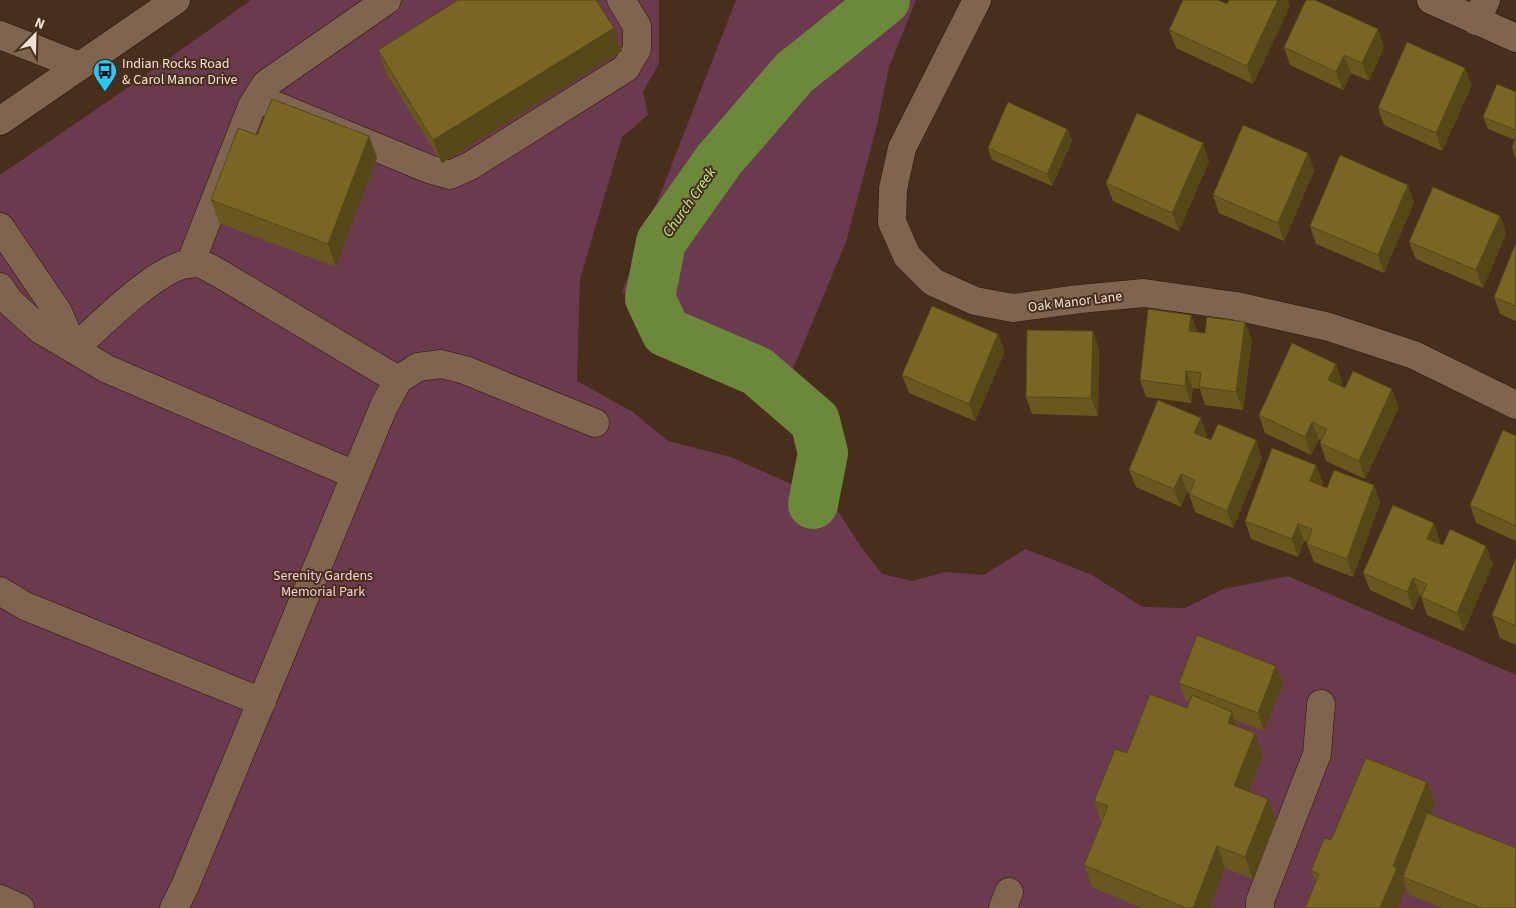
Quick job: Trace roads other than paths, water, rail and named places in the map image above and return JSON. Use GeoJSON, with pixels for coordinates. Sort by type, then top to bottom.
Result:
{"type":"FeatureCollection","features":[{"type":"Feature","properties":{"kind":"street"},"geometry":{"type":"LineString","coordinates":[[0,121],[176,0]]}},
{"type":"Feature","properties":{"kind":"street"},"geometry":{"type":"LineString","coordinates":[[190,264],[252,106],[266,84],[387,0]]}},
{"type":"Feature","properties":{"kind":"street"},"geometry":{"type":"LineString","coordinates":[[257,98],[429,169],[450,175],[470,166],[626,68],[637,50],[637,26],[621,0]]}},
{"type":"Feature","properties":{"kind":"street","name":"Oak Manor Lane"},"geometry":{"type":"LineString","coordinates":[[977,0],[902,148],[893,189],[892,222],[907,256],[933,282],[975,301],[1013,308],[1144,293],[1236,306],[1329,327],[1414,355],[1516,405]]}},
{"type":"Feature","properties":{"kind":"street"},"geometry":{"type":"LineString","coordinates":[[1431,0],[1481,10],[1516,38]]}},
{"type":"Feature","properties":{"kind":"street"},"geometry":{"type":"LineString","coordinates":[[0,35],[79,66]]}},
{"type":"Feature","properties":{"kind":"street"},"geometry":{"type":"LineString","coordinates":[[0,227],[58,312],[74,349]]}},
{"type":"Feature","properties":{"kind":"street"},"geometry":{"type":"LineString","coordinates":[[74,349],[151,280],[177,266],[196,262],[217,272],[398,380]]}},
{"type":"Feature","properties":{"kind":"street"},"geometry":{"type":"LineString","coordinates":[[0,286],[10,302],[41,330],[107,369],[355,475]]}},
{"type":"Feature","properties":{"kind":"street"},"geometry":{"type":"LineString","coordinates":[[174,908],[262,702],[384,406],[398,380],[418,367],[441,364],[465,370],[595,423]]}},
{"type":"Feature","properties":{"kind":"street"},"geometry":{"type":"LineString","coordinates":[[0,591],[25,606],[262,702]]}},
{"type":"Feature","properties":{"kind":"street"},"geometry":{"type":"LineString","coordinates":[[1260,908],[1260,901],[1317,754],[1321,704]]}},
{"type":"Feature","properties":{"kind":"street"},"geometry":{"type":"LineString","coordinates":[[0,899],[20,908]]}},
{"type":"Feature","properties":{"kind":"waterway","name":"Church Creek"},"geometry":{"type":"LineString","coordinates":[[813,504],[823,453],[815,421],[757,371],[666,332],[650,298],[661,242],[719,160],[794,73],[885,0]]}},
{"type":"Feature","properties":{"kind":"place","name":"Indian Rocks Road & Carol Manor Drive"},"geometry":{"type":"Point","coordinates":[105,92]}},
{"type":"Feature","properties":{"kind":"park label","name":"Serenity Gardens Memorial Park"},"geometry":{"type":"Point","coordinates":[323,584]}}]}
